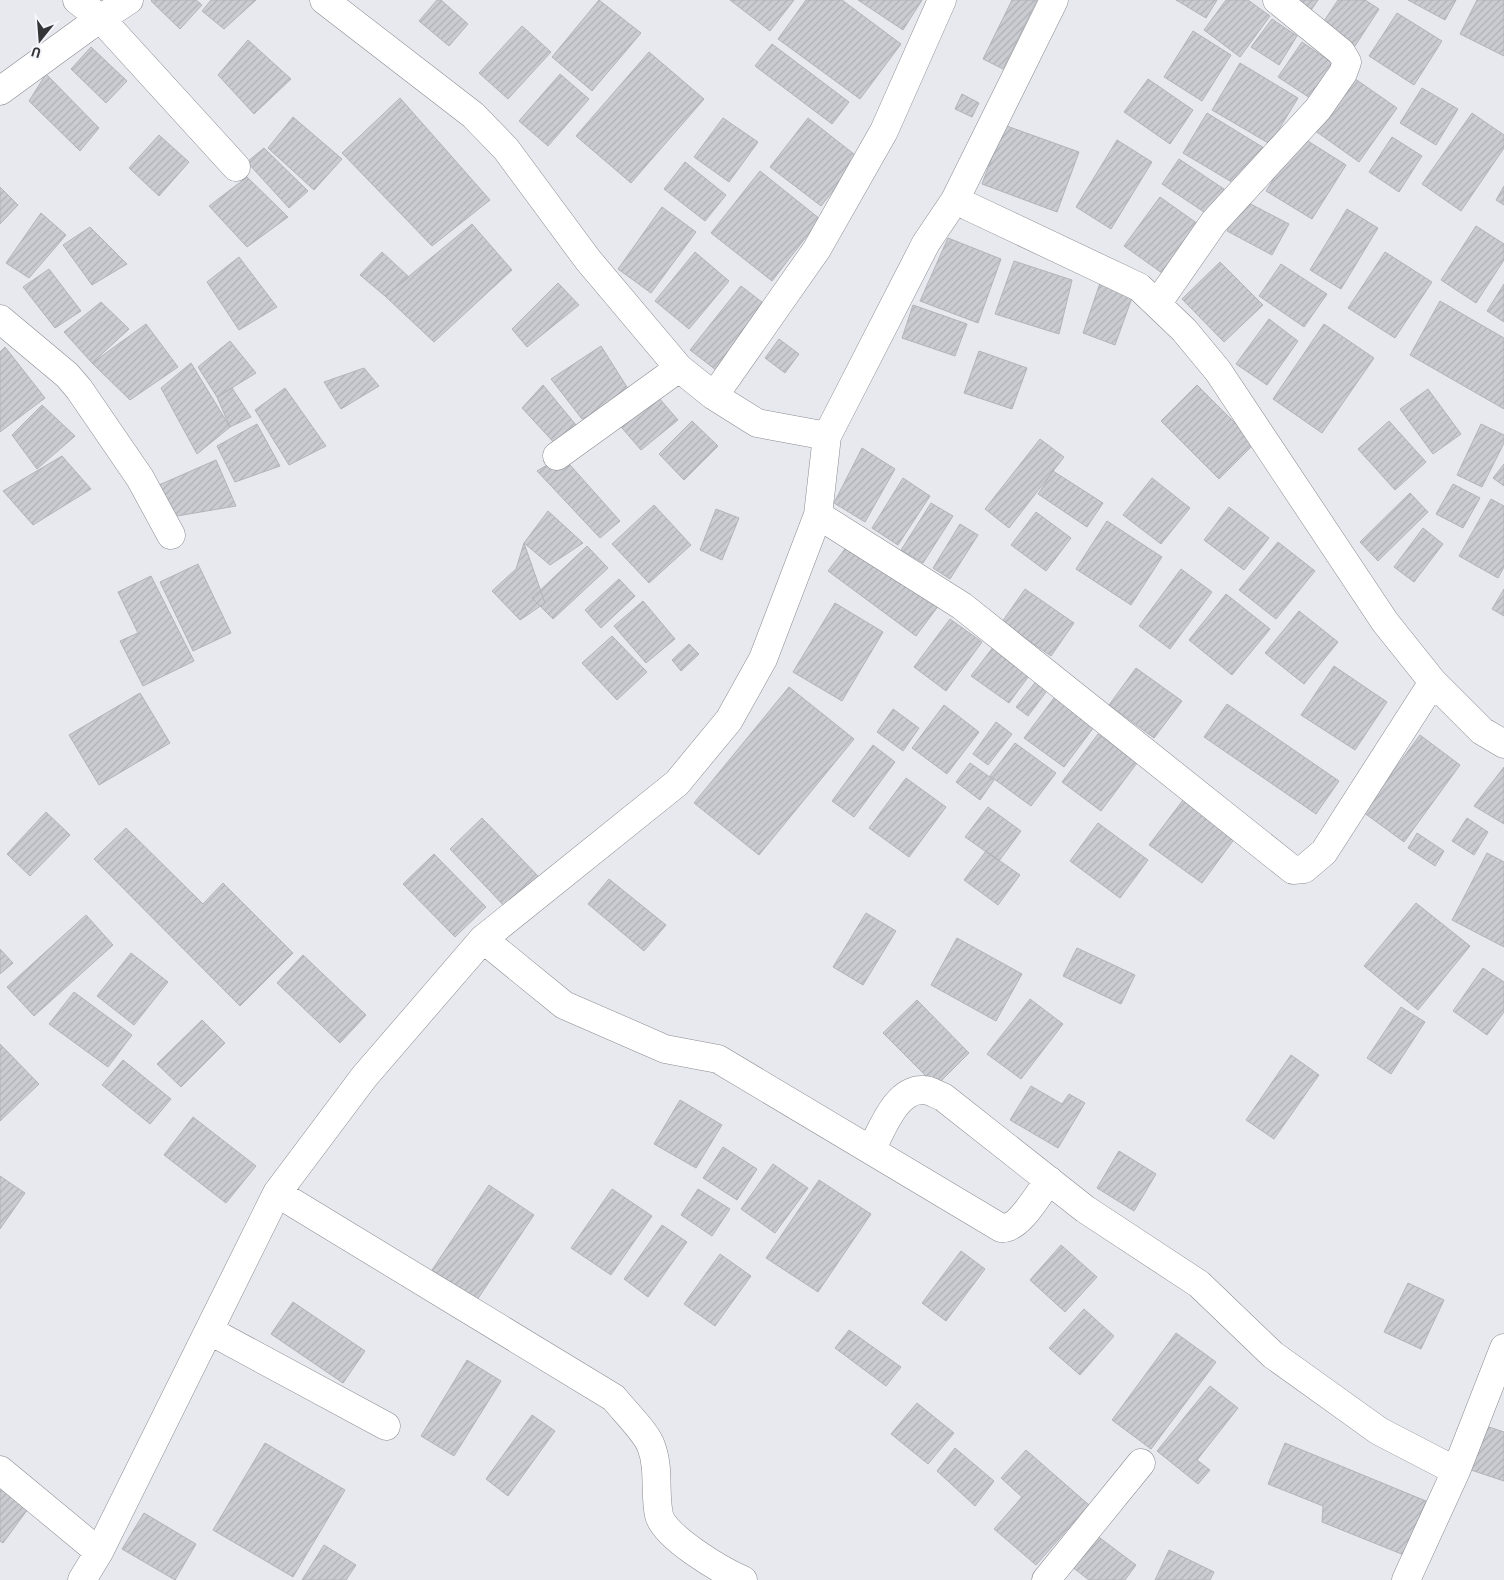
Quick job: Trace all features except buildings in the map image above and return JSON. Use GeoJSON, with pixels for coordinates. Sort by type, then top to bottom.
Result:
{"type":"FeatureCollection","features":[{"type":"Feature","properties":{"kind":"street"},"geometry":{"type":"LineString","coordinates":[[77,0],[101,19],[236,167]]}},
{"type":"Feature","properties":{"kind":"street"},"geometry":{"type":"LineString","coordinates":[[0,91],[129,0]]}},
{"type":"Feature","properties":{"kind":"street"},"geometry":{"type":"LineString","coordinates":[[324,0],[472,115],[499,142],[588,260],[679,368],[714,396],[757,423],[827,436]]}},
{"type":"Feature","properties":{"kind":"street"},"geometry":{"type":"LineString","coordinates":[[714,396],[822,240],[884,131],[942,0]]}},
{"type":"Feature","properties":{"kind":"street"},"geometry":{"type":"LineString","coordinates":[[82,1580],[99,1552],[277,1194],[364,1077],[483,939],[677,783],[729,720],[763,659],[818,515],[827,436],[926,243],[955,200],[1054,0]]}},
{"type":"Feature","properties":{"kind":"street"},"geometry":{"type":"LineString","coordinates":[[1157,304],[1214,222],[1318,108],[1343,73],[1347,62],[1341,52],[1277,0]]}},
{"type":"Feature","properties":{"kind":"street"},"geometry":{"type":"LineString","coordinates":[[955,200],[1139,287],[1184,330],[1218,371],[1385,622],[1432,682],[1482,731],[1504,744]]}},
{"type":"Feature","properties":{"kind":"street"},"geometry":{"type":"LineString","coordinates":[[0,319],[67,375],[79,389],[140,478],[171,535]]}},
{"type":"Feature","properties":{"kind":"street"},"geometry":{"type":"LineString","coordinates":[[557,456],[679,368]]}},
{"type":"Feature","properties":{"kind":"street"},"geometry":{"type":"LineString","coordinates":[[818,515],[962,606],[1293,870],[1304,869],[1324,852],[1432,682]]}},
{"type":"Feature","properties":{"kind":"street"},"geometry":{"type":"LineString","coordinates":[[483,939],[564,1005],[665,1049],[718,1059],[1001,1228],[1010,1227],[1018,1222],[1049,1180]]}},
{"type":"Feature","properties":{"kind":"street"},"geometry":{"type":"LineString","coordinates":[[871,1150],[898,1102],[910,1092],[925,1089],[943,1097],[1085,1209],[1199,1284],[1273,1355],[1379,1431],[1456,1471]]}},
{"type":"Feature","properties":{"kind":"street"},"geometry":{"type":"LineString","coordinates":[[277,1194],[614,1398],[651,1444],[657,1465],[656,1491],[659,1517],[676,1538],[743,1580]]}},
{"type":"Feature","properties":{"kind":"street"},"geometry":{"type":"LineString","coordinates":[[210,1331],[386,1426]]}},
{"type":"Feature","properties":{"kind":"street"},"geometry":{"type":"LineString","coordinates":[[1406,1580],[1456,1471],[1504,1348]]}},
{"type":"Feature","properties":{"kind":"street"},"geometry":{"type":"LineString","coordinates":[[1046,1580],[1141,1463]]}},
{"type":"Feature","properties":{"kind":"street"},"geometry":{"type":"LineString","coordinates":[[0,1470],[99,1552]]}}]}
